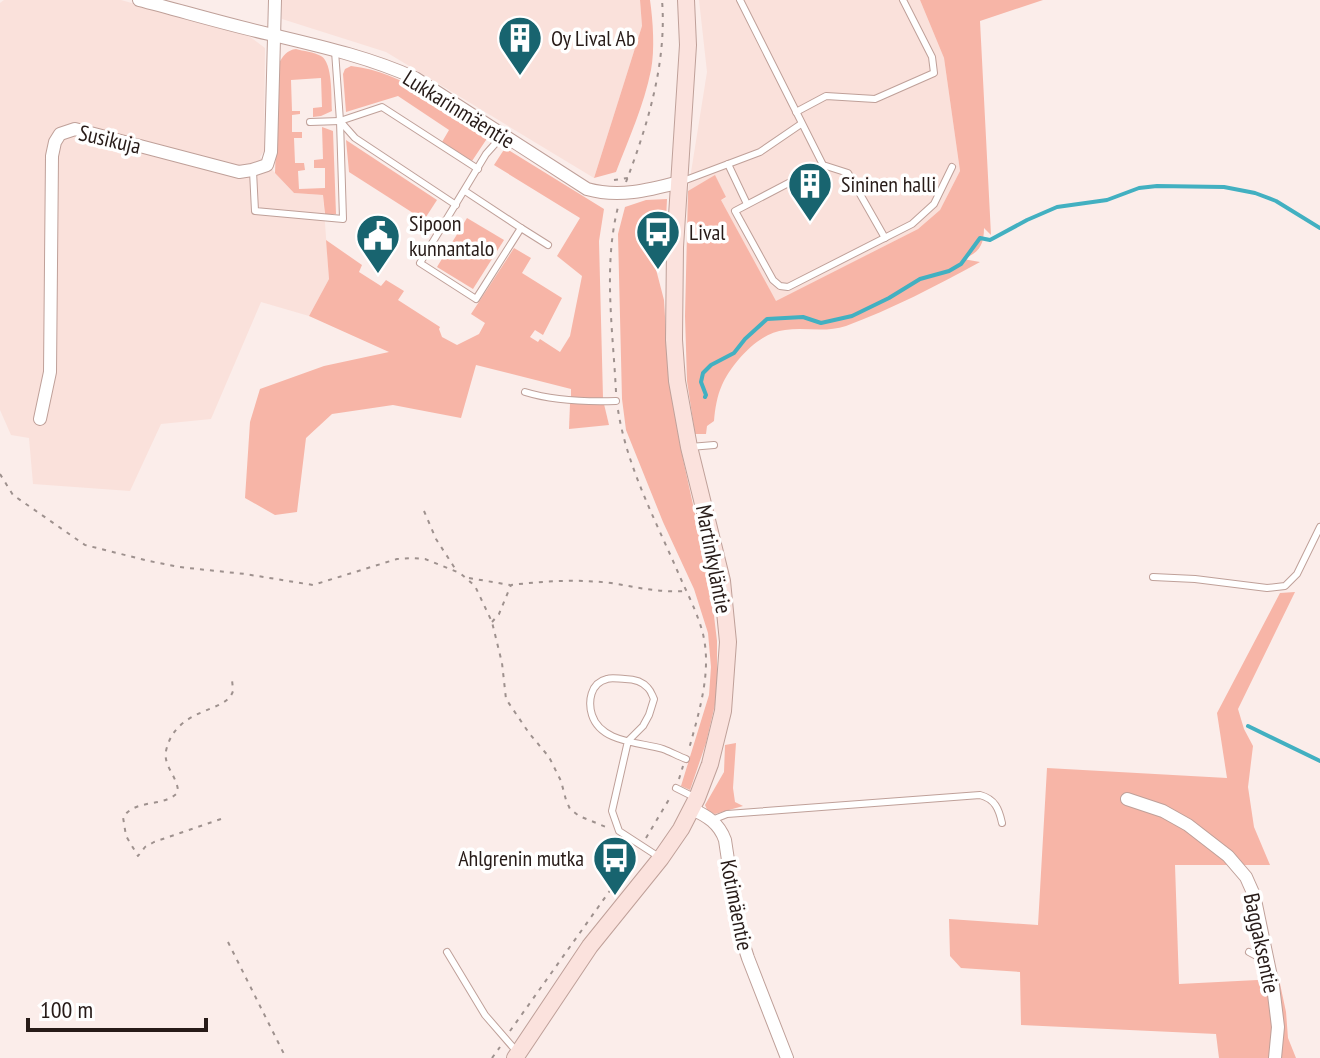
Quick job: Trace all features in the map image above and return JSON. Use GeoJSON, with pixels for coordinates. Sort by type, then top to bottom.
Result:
{"type":"FeatureCollection","features":[{"type":"Feature","properties":{"kind":"street","name":"Lukkarinmäentie"},"geometry":{"type":"LineString","coordinates":[[139,0],[378,62],[415,78],[587,189],[605,194],[646,191],[680,182]]}},
{"type":"Feature","properties":{"kind":"street"},"geometry":{"type":"LineString","coordinates":[[252,170],[267,165],[271,152],[275,0]]}},
{"type":"Feature","properties":{"kind":"street","name":"Martinkyläntie"},"geometry":{"type":"LineString","coordinates":[[516,1055],[590,946],[661,858],[694,804],[710,764],[723,711],[728,642],[722,581],[689,447],[677,381],[674,340],[675,247],[688,45],[686,0]]}},
{"type":"Feature","properties":{"kind":"street","name":"Susikuja"},"geometry":{"type":"LineString","coordinates":[[40,419],[50,372],[52,156],[60,134],[75,129],[239,172],[252,170]]}},
{"type":"Feature","properties":{"kind":"street","name":"Baggaksentie"},"geometry":{"type":"LineString","coordinates":[[1127,799],[1163,811],[1188,825],[1235,862],[1246,877],[1254,895],[1273,986],[1278,1027],[1275,1058]]}},
{"type":"Feature","properties":{"kind":"street"},"geometry":{"type":"LineString","coordinates":[[694,804],[712,820]]}},
{"type":"Feature","properties":{"kind":"street","name":"Kotimäentie"},"geometry":{"type":"LineString","coordinates":[[712,820],[721,829],[725,840],[738,927],[787,1058]]}},
{"type":"Feature","properties":{"kind":"lane"},"geometry":{"type":"LineString","coordinates":[[740,0],[823,165],[848,173],[885,238]]}},
{"type":"Feature","properties":{"kind":"lane"},"geometry":{"type":"LineString","coordinates":[[796,112],[826,96],[875,99],[934,73],[932,57],[903,0]]}},
{"type":"Feature","properties":{"kind":"lane"},"geometry":{"type":"LineString","coordinates":[[252,170],[255,211],[343,219],[335,51]]}},
{"type":"Feature","properties":{"kind":"lane"},"geometry":{"type":"LineString","coordinates":[[310,122],[340,121],[382,107],[478,169]]}},
{"type":"Feature","properties":{"kind":"lane"},"geometry":{"type":"LineString","coordinates":[[340,121],[355,138],[456,205]]}},
{"type":"Feature","properties":{"kind":"lane"},"geometry":{"type":"LineString","coordinates":[[680,182],[760,152],[801,124]]}},
{"type":"Feature","properties":{"kind":"lane"},"geometry":{"type":"LineString","coordinates":[[503,135],[486,154],[420,263],[476,299],[521,228]]}},
{"type":"Feature","properties":{"kind":"lane"},"geometry":{"type":"LineString","coordinates":[[728,164],[747,204]]}},
{"type":"Feature","properties":{"kind":"lane"},"geometry":{"type":"LineString","coordinates":[[823,165],[735,211],[773,280],[780,286],[788,287],[912,224],[934,204],[952,167]]}},
{"type":"Feature","properties":{"kind":"lane"},"geometry":{"type":"LineString","coordinates":[[465,191],[548,245]]}},
{"type":"Feature","properties":{"kind":"lane"},"geometry":{"type":"LineString","coordinates":[[525,392],[545,398],[585,402],[616,401]]}},
{"type":"Feature","properties":{"kind":"lane"},"geometry":{"type":"LineString","coordinates":[[689,447],[714,445]]}},
{"type":"Feature","properties":{"kind":"lane"},"geometry":{"type":"LineString","coordinates":[[1153,577],[1267,588],[1285,586],[1297,574],[1320,527]]}},
{"type":"Feature","properties":{"kind":"lane"},"geometry":{"type":"LineString","coordinates":[[661,858],[619,831],[612,811],[628,741],[643,726],[654,699],[648,687],[633,679],[609,678],[600,681],[592,690],[591,713],[603,730],[628,741],[663,749],[686,759]]}},
{"type":"Feature","properties":{"kind":"lane"},"geometry":{"type":"LineString","coordinates":[[676,788],[694,804]]}},
{"type":"Feature","properties":{"kind":"lane"},"geometry":{"type":"LineString","coordinates":[[712,820],[727,814],[980,795],[993,801],[1002,823]]}},
{"type":"Feature","properties":{"kind":"lane"},"geometry":{"type":"LineString","coordinates":[[447,952],[485,1015],[516,1055]]}},
{"type":"Feature","properties":{"kind":"lane"},"geometry":{"type":"LineString","coordinates":[[1249,952],[1269,964]]}},
{"type":"Feature","properties":{"kind":"path"},"geometry":{"type":"LineString","coordinates":[[629,173],[649,117],[657,80],[662,0]]}},
{"type":"Feature","properties":{"kind":"path"},"geometry":{"type":"LineString","coordinates":[[618,207],[612,229],[610,286],[616,401],[621,430],[689,597]]}},
{"type":"Feature","properties":{"kind":"path"},"geometry":{"type":"LineString","coordinates":[[0,474],[13,495],[85,545],[149,561],[313,585],[397,559],[425,559],[460,573],[475,586],[492,622],[502,663],[506,699],[549,757],[570,809],[579,816],[619,831]]}},
{"type":"Feature","properties":{"kind":"path"},"geometry":{"type":"LineString","coordinates":[[424,511],[446,556],[460,573]]}},
{"type":"Feature","properties":{"kind":"path"},"geometry":{"type":"LineString","coordinates":[[467,578],[511,585],[574,580],[667,593],[687,591]]}},
{"type":"Feature","properties":{"kind":"path"},"geometry":{"type":"LineString","coordinates":[[492,622],[499,614],[511,585]]}},
{"type":"Feature","properties":{"kind":"path"},"geometry":{"type":"LineString","coordinates":[[221,819],[154,842],[138,856],[126,836],[123,817],[135,807],[167,800],[178,792],[178,784],[166,757],[174,732],[182,722],[228,698],[233,690],[232,679]]}},
{"type":"Feature","properties":{"kind":"path"},"geometry":{"type":"LineString","coordinates":[[616,883],[622,888]]}},
{"type":"Feature","properties":{"kind":"path"},"geometry":{"type":"LineString","coordinates":[[228,942],[286,1058]]}},
{"type":"Feature","properties":{"kind":"shaded area"},"geometry":{"type":"Polygon","coordinates":[[[4,0],[121,0],[249,36],[265,48],[264,151],[260,157],[294,193],[323,195],[329,279],[309,316],[261,302],[211,419],[161,424],[130,491],[33,484],[29,438],[11,435],[0,410],[0,3],[4,0]]]}},
{"type":"Feature","properties":{"kind":"shaded area"},"geometry":{"type":"Polygon","coordinates":[[[282,0],[640,0],[642,26],[594,178],[386,52],[282,19],[282,0]]]}},
{"type":"Feature","properties":{"kind":"shaded area"},"geometry":{"type":"Polygon","coordinates":[[[640,0],[650,0],[652,17],[653,54],[648,83],[616,172],[594,178],[642,26],[640,0]]]}},
{"type":"Feature","properties":{"kind":"shaded area"},"geometry":{"type":"Polygon","coordinates":[[[699,0],[920,0],[944,58],[960,171],[940,210],[918,229],[776,302],[721,200],[726,198],[715,176],[688,191],[707,72],[699,0]]]}},
{"type":"Feature","properties":{"kind":"shaded area"},"geometry":{"type":"Polygon","coordinates":[[[920,0],[1043,0],[980,21],[991,235],[984,228],[980,248],[963,259],[980,262],[914,297],[846,326],[785,330],[756,342],[739,358],[727,376],[719,394],[714,421],[707,426],[706,434],[695,434],[687,381],[685,316],[688,191],[715,175],[726,197],[721,200],[776,301],[918,229],[940,210],[960,171],[944,58],[920,0]]]}},
{"type":"Feature","properties":{"kind":"shaded area"},"geometry":{"type":"Polygon","coordinates":[[[296,49],[325,60],[331,81],[332,111],[313,117],[313,108],[322,107],[321,78],[291,80],[292,111],[300,111],[300,114],[292,115],[292,132],[302,132],[302,138],[294,138],[295,163],[304,163],[305,170],[298,171],[299,189],[325,188],[325,168],[314,168],[314,160],[323,159],[322,127],[333,131],[336,214],[325,214],[323,195],[294,193],[275,173],[279,63],[288,52],[296,49]]]}},
{"type":"Feature","properties":{"kind":"shaded area"},"geometry":{"type":"Polygon","coordinates":[[[351,66],[406,83],[488,137],[472,161],[442,142],[449,130],[398,96],[346,112],[343,74],[351,66]]]}},
{"type":"Feature","properties":{"kind":"shaded area"},"geometry":{"type":"Polygon","coordinates":[[[346,140],[437,200],[424,220],[349,172],[346,140]]]}},
{"type":"Feature","properties":{"kind":"shaded area"},"geometry":{"type":"Polygon","coordinates":[[[505,148],[604,209],[599,241],[603,398],[571,398],[571,389],[476,365],[461,418],[393,405],[332,414],[306,438],[297,512],[275,515],[245,498],[250,422],[260,389],[324,366],[389,352],[309,316],[329,279],[326,240],[362,265],[359,272],[381,286],[386,280],[404,291],[398,300],[440,327],[442,337],[457,345],[479,334],[485,323],[471,314],[514,248],[531,258],[522,273],[562,298],[543,335],[535,330],[530,337],[538,342],[540,339],[560,352],[570,336],[582,276],[557,256],[580,218],[494,165],[505,148]]]}},
{"type":"Feature","properties":{"kind":"shaded area"},"geometry":{"type":"Polygon","coordinates":[[[667,199],[666,220],[652,254],[664,300],[669,383],[710,582],[717,641],[717,696],[706,743],[690,790],[681,786],[709,695],[711,667],[708,633],[694,589],[626,430],[622,399],[618,234],[625,207],[646,200],[667,199]]]}},
{"type":"Feature","properties":{"kind":"shaded area"},"geometry":{"type":"Polygon","coordinates":[[[467,218],[504,240],[473,289],[437,267],[467,218]]]}},
{"type":"Feature","properties":{"kind":"shaded area"},"geometry":{"type":"Polygon","coordinates":[[[570,404],[604,404],[609,425],[569,429],[570,404]]]}},
{"type":"Feature","properties":{"kind":"shaded area"},"geometry":{"type":"Polygon","coordinates":[[[1295,592],[1238,709],[1253,746],[1248,787],[1254,827],[1270,865],[1175,865],[1179,984],[1279,979],[1288,1038],[1296,1058],[1219,1058],[1216,1034],[1021,1025],[1020,972],[961,968],[950,956],[949,919],[1038,925],[1047,768],[1227,778],[1217,713],[1280,593],[1295,592]]]}},
{"type":"Feature","properties":{"kind":"shaded area"},"geometry":{"type":"Polygon","coordinates":[[[736,743],[733,788],[735,802],[743,806],[715,814],[708,812],[705,805],[724,772],[725,745],[736,743]]]}},
{"type":"Feature","properties":{"kind":"waterway"},"geometry":{"type":"LineString","coordinates":[[705,397],[701,382],[703,373],[734,353],[767,319],[803,317],[821,323],[852,316],[920,279],[949,271],[961,264],[980,238],[990,240],[1057,207],[1107,200],[1139,188],[1224,187],[1276,201],[1320,228]]}},
{"type":"Feature","properties":{"kind":"waterway"},"geometry":{"type":"LineString","coordinates":[[1248,726],[1320,761]]}},
{"type":"Feature","properties":{"kind":"place","name":"Oy Lival Ab"},"geometry":{"type":"Point","coordinates":[520,77]}},
{"type":"Feature","properties":{"kind":"place","name":"Sininen halli"},"geometry":{"type":"Point","coordinates":[810,223]}},
{"type":"Feature","properties":{"kind":"place","name":"Lival"},"geometry":{"type":"Point","coordinates":[658,271]}},
{"type":"Feature","properties":{"kind":"place","name":"Sipoon kunnantalo"},"geometry":{"type":"Point","coordinates":[378,275]}},
{"type":"Feature","properties":{"kind":"place","name":"Ahlgrenin mutka"},"geometry":{"type":"Point","coordinates":[615,897]}}]}
